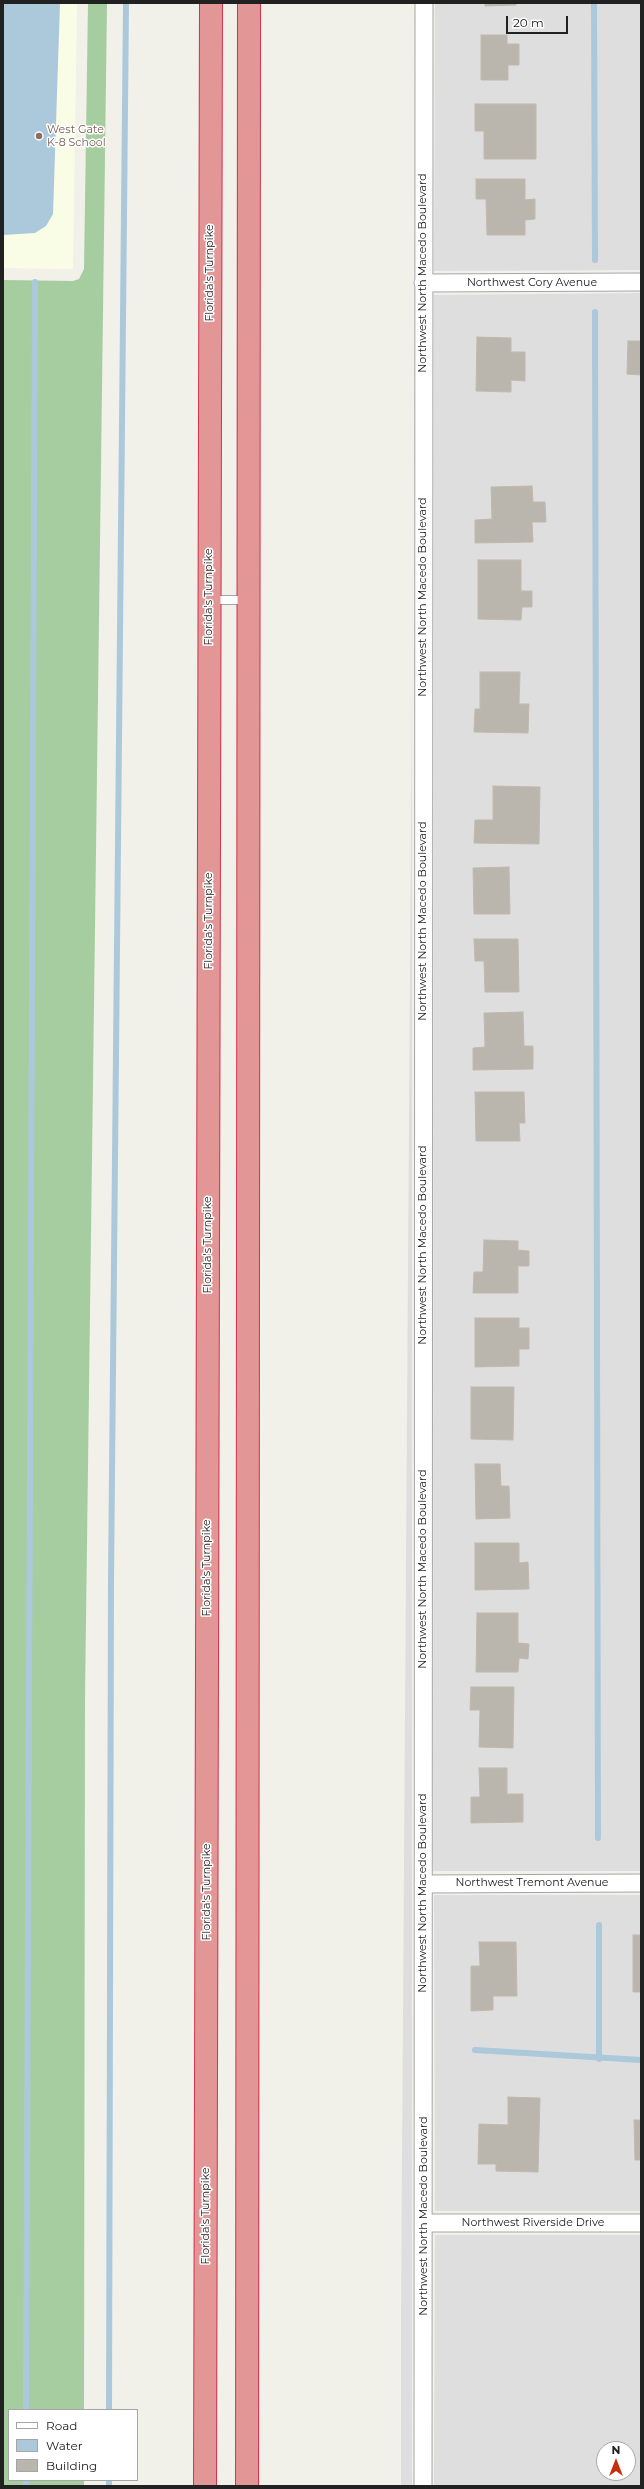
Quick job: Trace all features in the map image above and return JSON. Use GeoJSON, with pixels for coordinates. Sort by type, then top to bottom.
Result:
{"type":"FeatureCollection","features":[{"type":"Feature","properties":{"kind":"highway","name":"Florida's Turnpike"},"geometry":{"type":"LineString","coordinates":[[205,2486],[211,3]]}},
{"type":"Feature","properties":{"kind":"highway"},"geometry":{"type":"LineString","coordinates":[[247,2486],[247,600],[249,3]]}},
{"type":"Feature","properties":{"kind":"street","name":"Northwest North Macedo Boulevard"},"geometry":{"type":"LineString","coordinates":[[423,2486],[424,3]]}},
{"type":"Feature","properties":{"kind":"street","name":"Northwest Cory Avenue"},"geometry":{"type":"LineString","coordinates":[[423,283],[641,282]]}},
{"type":"Feature","properties":{"kind":"street","name":"Northwest Tremont Avenue"},"geometry":{"type":"LineString","coordinates":[[423,1884],[641,1883]]}},
{"type":"Feature","properties":{"kind":"street","name":"Northwest Riverside Drive"},"geometry":{"type":"LineString","coordinates":[[424,2223],[641,2223]]}},
{"type":"Feature","properties":{"kind":"lane"},"geometry":{"type":"LineString","coordinates":[[209,600],[247,600]]}},
{"type":"Feature","properties":{"kind":"shaded area","name":"West Gate K-8 School"},"geometry":{"type":"Polygon","coordinates":[[[3,3],[77,3],[73,269],[3,268],[3,3]]]}},
{"type":"Feature","properties":{"kind":"shaded area"},"geometry":{"type":"Polygon","coordinates":[[[435,3],[641,3],[641,270],[434,271],[435,3]]]}},
{"type":"Feature","properties":{"kind":"shaded area"},"geometry":{"type":"Polygon","coordinates":[[[641,293],[641,1871],[433,1871],[434,295],[641,293]]]}},
{"type":"Feature","properties":{"kind":"shaded area"},"geometry":{"type":"Polygon","coordinates":[[[412,675],[412,2486],[401,2486],[401,2309],[412,675]]]}},
{"type":"Feature","properties":{"kind":"shaded area"},"geometry":{"type":"Polygon","coordinates":[[[434,1895],[641,1895],[641,2211],[435,2211],[434,1895]]]}},
{"type":"Feature","properties":{"kind":"shaded area"},"geometry":{"type":"Polygon","coordinates":[[[435,2235],[641,2235],[641,2486],[434,2486],[435,2235]]]}},
{"type":"Feature","properties":{"kind":"green space"},"geometry":{"type":"Polygon","coordinates":[[[88,3],[107,3],[85,1696],[84,2409],[8,2409],[8,2481],[84,2481],[84,2486],[3,2486],[3,280],[73,281],[79,279],[84,269],[88,3]]]}},
{"type":"Feature","properties":{"kind":"water","name":"West Gate K-8 School"},"geometry":{"type":"Polygon","coordinates":[[[3,3],[60,3],[53,214],[46,226],[35,233],[3,235],[3,3]]]}},
{"type":"Feature","properties":{"kind":"building"},"geometry":{"type":"Polygon","coordinates":[[[485,3],[516,3],[516,5],[485,6],[485,3]]]}},
{"type":"Feature","properties":{"kind":"building"},"geometry":{"type":"Polygon","coordinates":[[[481,35],[507,35],[507,44],[519,44],[519,65],[508,65],[508,80],[481,80],[481,35]]]}},
{"type":"Feature","properties":{"kind":"building"},"geometry":{"type":"Polygon","coordinates":[[[475,104],[536,104],[536,159],[484,159],[484,131],[475,131],[475,104]]]}},
{"type":"Feature","properties":{"kind":"building"},"geometry":{"type":"Polygon","coordinates":[[[476,179],[525,179],[525,200],[535,199],[535,219],[525,220],[525,235],[487,235],[486,199],[476,199],[476,179]]]}},
{"type":"Feature","properties":{"kind":"building"},"geometry":{"type":"Polygon","coordinates":[[[477,337],[511,338],[511,352],[525,352],[525,381],[511,380],[511,392],[476,391],[477,337]]]}},
{"type":"Feature","properties":{"kind":"building"},"geometry":{"type":"Polygon","coordinates":[[[628,341],[641,341],[641,375],[627,374],[628,341]]]}},
{"type":"Feature","properties":{"kind":"building"},"geometry":{"type":"Polygon","coordinates":[[[532,486],[533,502],[545,502],[546,522],[532,522],[533,542],[475,543],[475,520],[492,519],[491,487],[532,486]]]}},
{"type":"Feature","properties":{"kind":"building"},"geometry":{"type":"Polygon","coordinates":[[[478,560],[521,560],[521,591],[532,591],[532,607],[522,607],[521,620],[478,619],[478,560]]]}},
{"type":"Feature","properties":{"kind":"building"},"geometry":{"type":"Polygon","coordinates":[[[480,672],[520,672],[519,704],[529,704],[528,733],[474,732],[475,709],[480,709],[480,672]]]}},
{"type":"Feature","properties":{"kind":"building"},"geometry":{"type":"Polygon","coordinates":[[[493,786],[540,787],[539,844],[474,843],[475,820],[493,820],[493,786]]]}},
{"type":"Feature","properties":{"kind":"building"},"geometry":{"type":"Polygon","coordinates":[[[509,867],[510,914],[474,914],[473,868],[509,867]]]}},
{"type":"Feature","properties":{"kind":"building"},"geometry":{"type":"Polygon","coordinates":[[[474,939],[518,939],[519,992],[485,992],[484,961],[475,961],[474,939]]]}},
{"type":"Feature","properties":{"kind":"building"},"geometry":{"type":"Polygon","coordinates":[[[523,1012],[524,1046],[533,1046],[533,1069],[473,1070],[473,1048],[485,1047],[484,1013],[523,1012]]]}},
{"type":"Feature","properties":{"kind":"building"},"geometry":{"type":"Polygon","coordinates":[[[475,1092],[524,1092],[525,1123],[519,1123],[520,1141],[476,1141],[475,1092]]]}},
{"type":"Feature","properties":{"kind":"building"},"geometry":{"type":"Polygon","coordinates":[[[484,1240],[518,1241],[518,1250],[529,1251],[529,1266],[518,1266],[518,1293],[473,1293],[474,1272],[483,1272],[484,1240]]]}},
{"type":"Feature","properties":{"kind":"building"},"geometry":{"type":"Polygon","coordinates":[[[475,1318],[519,1318],[519,1328],[529,1328],[529,1349],[519,1349],[519,1366],[475,1367],[475,1318]]]}},
{"type":"Feature","properties":{"kind":"building"},"geometry":{"type":"Polygon","coordinates":[[[471,1387],[514,1387],[513,1440],[471,1439],[471,1387]]]}},
{"type":"Feature","properties":{"kind":"building"},"geometry":{"type":"Polygon","coordinates":[[[475,1464],[500,1464],[501,1486],[509,1486],[510,1518],[476,1519],[475,1464]]]}},
{"type":"Feature","properties":{"kind":"building"},"geometry":{"type":"Polygon","coordinates":[[[475,1543],[519,1543],[519,1563],[528,1562],[529,1589],[475,1590],[475,1543]]]}},
{"type":"Feature","properties":{"kind":"building"},"geometry":{"type":"Polygon","coordinates":[[[477,1613],[518,1613],[518,1643],[529,1644],[528,1659],[519,1658],[518,1672],[476,1672],[477,1613]]]}},
{"type":"Feature","properties":{"kind":"building"},"geometry":{"type":"Polygon","coordinates":[[[471,1687],[514,1687],[513,1748],[479,1747],[480,1710],[470,1710],[471,1687]]]}},
{"type":"Feature","properties":{"kind":"building"},"geometry":{"type":"Polygon","coordinates":[[[479,1768],[507,1768],[507,1794],[523,1794],[523,1822],[471,1823],[471,1797],[480,1797],[479,1768]]]}},
{"type":"Feature","properties":{"kind":"building"},"geometry":{"type":"Polygon","coordinates":[[[633,1935],[641,1935],[641,1992],[633,1992],[633,1935]]]}},
{"type":"Feature","properties":{"kind":"building"},"geometry":{"type":"Polygon","coordinates":[[[479,1942],[516,1942],[517,1996],[493,1996],[493,2010],[471,2011],[471,1966],[480,1966],[479,1942]]]}},
{"type":"Feature","properties":{"kind":"building"},"geometry":{"type":"Polygon","coordinates":[[[508,2097],[540,2098],[538,2172],[496,2171],[496,2164],[478,2164],[479,2124],[508,2125],[508,2097]]]}},
{"type":"Feature","properties":{"kind":"building"},"geometry":{"type":"Polygon","coordinates":[[[634,2120],[641,2120],[641,2160],[635,2160],[634,2120]]]}},
{"type":"Feature","properties":{"kind":"waterway"},"geometry":{"type":"LineString","coordinates":[[109,2409],[111,1577],[126,3]]}},
{"type":"Feature","properties":{"kind":"waterway"},"geometry":{"type":"LineString","coordinates":[[594,3],[595,260]]}},
{"type":"Feature","properties":{"kind":"waterway"},"geometry":{"type":"LineString","coordinates":[[26,2409],[35,282]]}},
{"type":"Feature","properties":{"kind":"waterway"},"geometry":{"type":"LineString","coordinates":[[595,312],[598,1838]]}},
{"type":"Feature","properties":{"kind":"waterway"},"geometry":{"type":"LineString","coordinates":[[599,1925],[599,2059]]}},
{"type":"Feature","properties":{"kind":"waterway"},"geometry":{"type":"LineString","coordinates":[[475,2050],[641,2060]]}},
{"type":"Feature","properties":{"kind":"waterway"},"geometry":{"type":"LineString","coordinates":[[26,2481],[26,2486]]}},
{"type":"Feature","properties":{"kind":"waterway"},"geometry":{"type":"LineString","coordinates":[[109,2481],[109,2486]]}},
{"type":"Feature","properties":{"kind":"place","name":"West Gate K-8 School"},"geometry":{"type":"Point","coordinates":[39,136]}}]}
